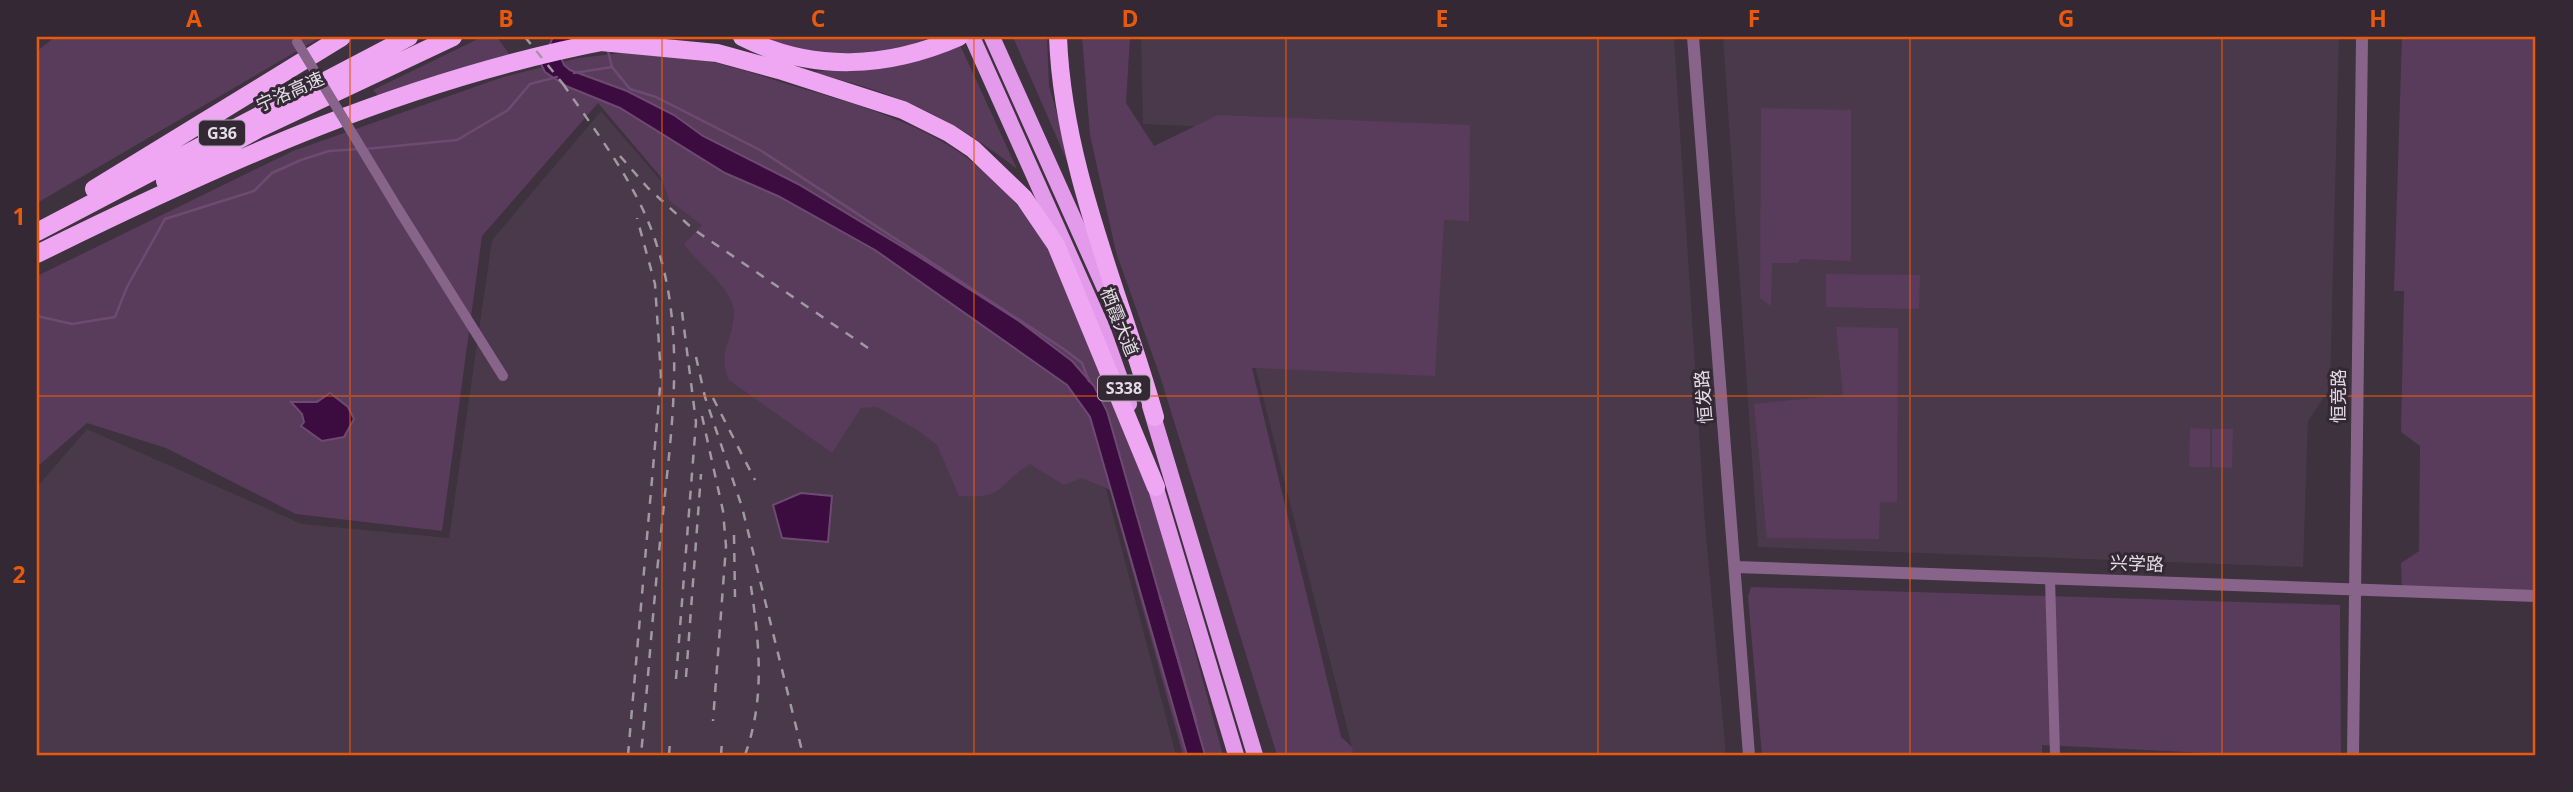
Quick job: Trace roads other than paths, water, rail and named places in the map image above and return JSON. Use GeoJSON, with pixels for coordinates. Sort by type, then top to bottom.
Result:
{"type":"FeatureCollection","features":[{"type":"Feature","properties":{"kind":"highway"},"geometry":{"type":"LineString","coordinates":[[37,226],[342,37]]}},
{"type":"Feature","properties":{"kind":"highway","name":"宁洛高速"},"geometry":{"type":"LineString","coordinates":[[37,232],[409,37]]}},
{"type":"Feature","properties":{"kind":"highway","name":"宁洛高速"},"geometry":{"type":"LineString","coordinates":[[37,253],[260,128],[453,37]]}},
{"type":"Feature","properties":{"kind":"highway"},"geometry":{"type":"LineString","coordinates":[[37,253],[242,158],[360,110],[479,73],[632,37]]}},
{"type":"Feature","properties":{"kind":"highway"},"geometry":{"type":"LineString","coordinates":[[742,37],[790,55],[839,64],[905,56],[959,37]]}},
{"type":"Feature","properties":{"kind":"highway","name":"栖霞大道"},"geometry":{"type":"LineString","coordinates":[[972,37],[1102,328],[1156,487],[1236,755]]}},
{"type":"Feature","properties":{"kind":"highway","name":"栖霞大道"},"geometry":{"type":"LineString","coordinates":[[992,37],[1099,272],[1155,417],[1255,755]]}},
{"type":"Feature","properties":{"kind":"highway"},"geometry":{"type":"LineString","coordinates":[[1058,37],[1061,76],[1077,161],[1098,242],[1135,348],[1155,417]]}},
{"type":"Feature","properties":{"kind":"highway"},"geometry":{"type":"LineString","coordinates":[[601,43],[717,53],[779,70],[903,110],[949,133],[973,149],[1024,198],[1056,245],[1156,487]]}},
{"type":"Feature","properties":{"kind":"street","name":"恒发路"},"geometry":{"type":"LineString","coordinates":[[1693,37],[1749,755]]}},
{"type":"Feature","properties":{"kind":"street","name":"恒竞路"},"geometry":{"type":"LineString","coordinates":[[2353,755],[2362,37]]}},
{"type":"Feature","properties":{"kind":"street"},"geometry":{"type":"LineString","coordinates":[[295,39],[503,376]]}},
{"type":"Feature","properties":{"kind":"street","name":"兴学路"},"geometry":{"type":"LineString","coordinates":[[1736,567],[2536,596]]}},
{"type":"Feature","properties":{"kind":"street"},"geometry":{"type":"LineString","coordinates":[[2050,578],[2055,755]]}},
{"type":"Feature","properties":{"kind":"waterway"},"geometry":{"type":"LineString","coordinates":[[608,51],[612,67],[630,89],[656,97],[760,150],[1065,350],[1082,363],[1089,381]]}},
{"type":"Feature","properties":{"kind":"waterway"},"geometry":{"type":"LineString","coordinates":[[574,73],[612,67]]}},
{"type":"Feature","properties":{"kind":"waterway"},"geometry":{"type":"LineString","coordinates":[[365,149],[457,140],[508,110],[530,84],[557,77]]}},
{"type":"Feature","properties":{"kind":"waterway"},"geometry":{"type":"LineString","coordinates":[[37,316],[72,324],[115,317],[127,287],[165,219],[254,191],[272,173],[301,160],[329,151],[359,149]]}},
{"type":"Feature","properties":{"kind":"waterway"},"geometry":{"type":"LineString","coordinates":[[1160,596],[1196,721]]}},
{"type":"Feature","properties":{"kind":"railway"},"geometry":{"type":"LineString","coordinates":[[525,37],[568,90]]}},
{"type":"Feature","properties":{"kind":"railway"},"geometry":{"type":"LineString","coordinates":[[563,84],[617,163],[650,226],[667,284],[672,319],[672,426],[641,755]]}},
{"type":"Feature","properties":{"kind":"railway"},"geometry":{"type":"LineString","coordinates":[[620,156],[648,188],[693,229],[871,350]]}},
{"type":"Feature","properties":{"kind":"railway"},"geometry":{"type":"LineString","coordinates":[[628,755],[661,376],[655,284],[637,218]]}},
{"type":"Feature","properties":{"kind":"railway"},"geometry":{"type":"LineString","coordinates":[[676,679],[696,422],[682,312]]}},
{"type":"Feature","properties":{"kind":"railway"},"geometry":{"type":"LineString","coordinates":[[696,357],[705,397],[742,507],[803,755]]}},
{"type":"Feature","properties":{"kind":"railway"},"geometry":{"type":"LineString","coordinates":[[713,398],[755,480]]}},
{"type":"Feature","properties":{"kind":"railway"},"geometry":{"type":"LineString","coordinates":[[702,416],[723,511],[726,546],[713,721]]}},
{"type":"Feature","properties":{"kind":"railway"},"geometry":{"type":"LineString","coordinates":[[686,677],[701,474]]}},
{"type":"Feature","properties":{"kind":"railway"},"geometry":{"type":"LineString","coordinates":[[734,535],[735,597]]}},
{"type":"Feature","properties":{"kind":"railway"},"geometry":{"type":"LineString","coordinates":[[745,755],[756,712],[759,668],[750,580]]}},
{"type":"Feature","properties":{"kind":"railway"},"geometry":{"type":"LineString","coordinates":[[669,755],[670,741]]}},
{"type":"Feature","properties":{"kind":"railway"},"geometry":{"type":"LineString","coordinates":[[721,755],[722,741]]}}]}
